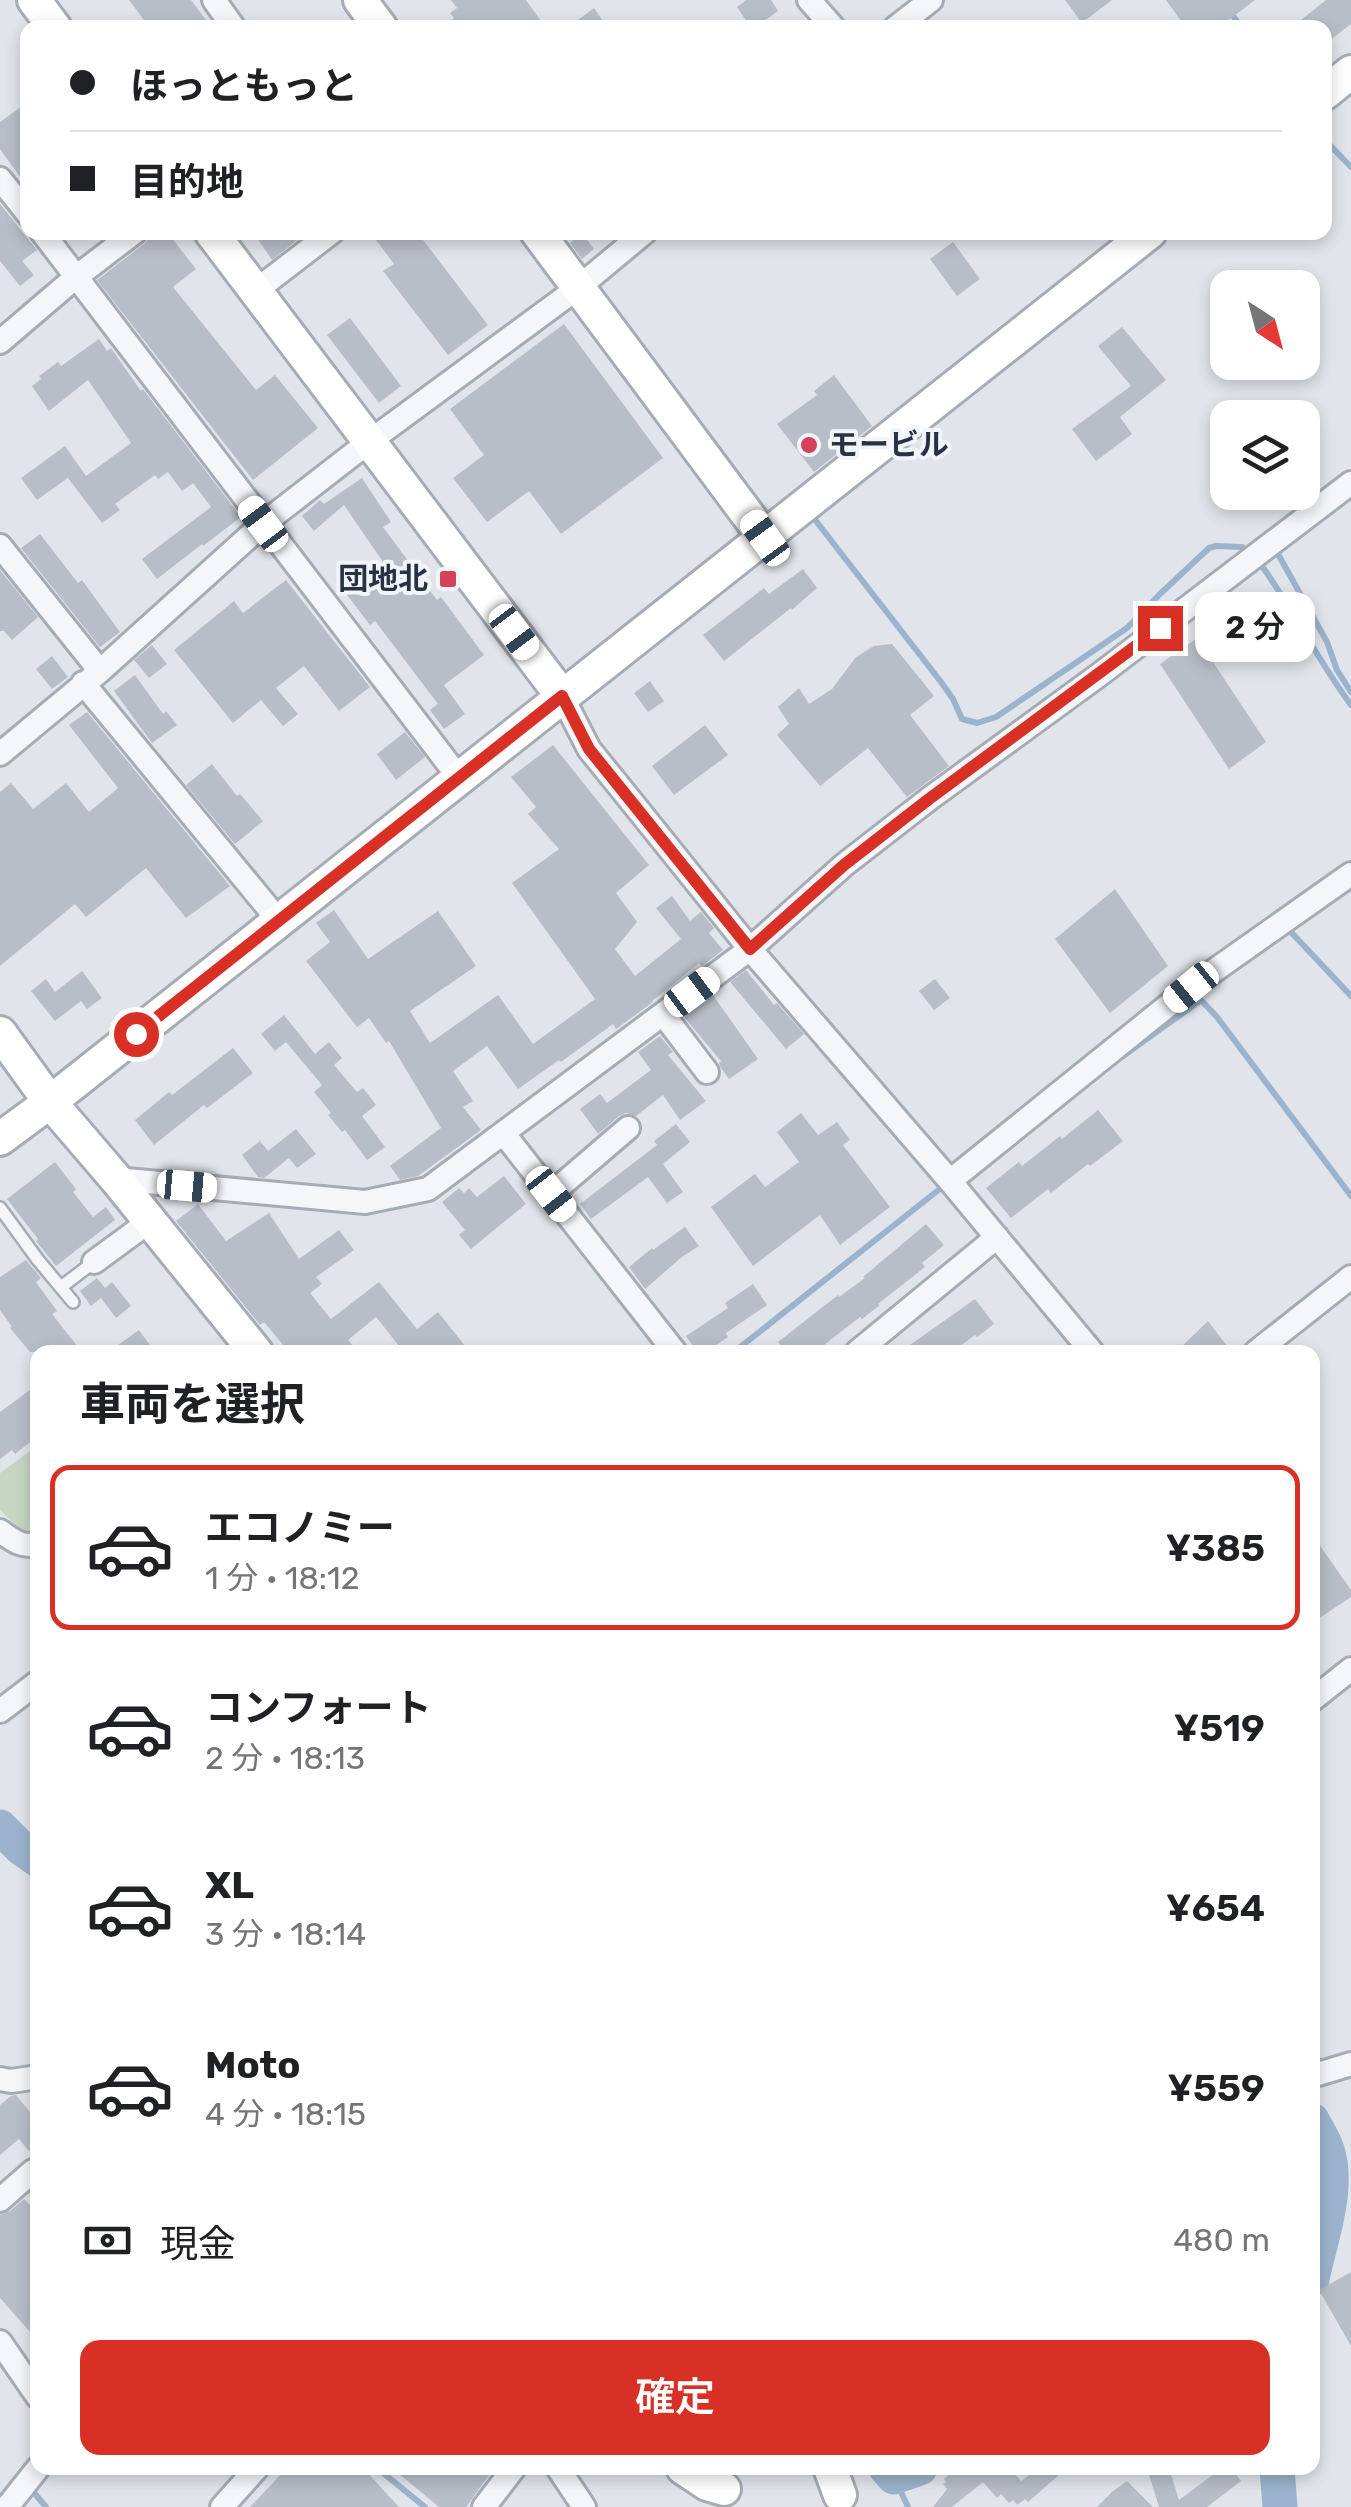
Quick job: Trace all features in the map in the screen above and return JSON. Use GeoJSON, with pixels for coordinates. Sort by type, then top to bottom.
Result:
{"type":"FeatureCollection","features":[{"type":"Feature","properties":{"kind":"street"},"geometry":{"type":"LineString","coordinates":[[809,0],[827,20]]}},
{"type":"Feature","properties":{"kind":"street"},"geometry":{"type":"LineString","coordinates":[[905,20],[931,0]]}},
{"type":"Feature","properties":{"kind":"street"},"geometry":{"type":"LineString","coordinates":[[0,179],[20,204]]}},
{"type":"Feature","properties":{"kind":"street"},"geometry":{"type":"LineString","coordinates":[[48,240],[460,779]]}},
{"type":"Feature","properties":{"kind":"street"},"geometry":{"type":"LineString","coordinates":[[0,342],[125,240]]}},
{"type":"Feature","properties":{"kind":"street"},"geometry":{"type":"LineString","coordinates":[[216,240],[562,696],[589,749],[750,949],[1086,1345]]}},
{"type":"Feature","properties":{"kind":"street"},"geometry":{"type":"LineString","coordinates":[[254,292],[322,240]]}},
{"type":"Feature","properties":{"kind":"street"},"geometry":{"type":"LineString","coordinates":[[543,240],[765,538]]}},
{"type":"Feature","properties":{"kind":"street"},"geometry":{"type":"LineString","coordinates":[[0,754],[263,524],[579,287],[635,240]]}},
{"type":"Feature","properties":{"kind":"street"},"geometry":{"type":"LineString","coordinates":[[0,1139],[1140,240]]}},
{"type":"Feature","properties":{"kind":"street"},"geometry":{"type":"LineString","coordinates":[[116,1178],[365,1202],[428,1189],[750,949],[844,865],[915,810],[1351,484]]}},
{"type":"Feature","properties":{"kind":"street"},"geometry":{"type":"LineString","coordinates":[[0,546],[92,677],[279,921]]}},
{"type":"Feature","properties":{"kind":"street"},"geometry":{"type":"LineString","coordinates":[[950,1180],[1191,987],[1351,874]]}},
{"type":"Feature","properties":{"kind":"street"},"geometry":{"type":"LineString","coordinates":[[664,1014],[706,1072]]}},
{"type":"Feature","properties":{"kind":"street"},"geometry":{"type":"LineString","coordinates":[[0,1033],[50,1102],[116,1178],[246,1345]]}},
{"type":"Feature","properties":{"kind":"street"},"geometry":{"type":"LineString","coordinates":[[551,1194],[628,1128]]}},
{"type":"Feature","properties":{"kind":"street"},"geometry":{"type":"LineString","coordinates":[[504,1134],[670,1345]]}},
{"type":"Feature","properties":{"kind":"street"},"geometry":{"type":"LineString","coordinates":[[94,1262],[150,1221]]}},
{"type":"Feature","properties":{"kind":"street"},"geometry":{"type":"LineString","coordinates":[[867,1345],[997,1238]]}},
{"type":"Feature","properties":{"kind":"street"},"geometry":{"type":"LineString","coordinates":[[1265,1345],[1351,1277]]}},
{"type":"Feature","properties":{"kind":"street"},"geometry":{"type":"LineString","coordinates":[[0,1530],[19,1544],[30,1546]]}},
{"type":"Feature","properties":{"kind":"street"},"geometry":{"type":"LineString","coordinates":[[1320,1694],[1351,1669]]}},
{"type":"Feature","properties":{"kind":"street"},"geometry":{"type":"LineString","coordinates":[[0,1711],[30,1688]]}},
{"type":"Feature","properties":{"kind":"street"},"geometry":{"type":"LineString","coordinates":[[1320,2073],[1351,2064]]}},
{"type":"Feature","properties":{"kind":"street"},"geometry":{"type":"LineString","coordinates":[[0,2079],[30,2078]]}},
{"type":"Feature","properties":{"kind":"street"},"geometry":{"type":"LineString","coordinates":[[0,2200],[30,2174]]}},
{"type":"Feature","properties":{"kind":"street"},"geometry":{"type":"LineString","coordinates":[[0,2342],[30,2385]]}},
{"type":"Feature","properties":{"kind":"street"},"geometry":{"type":"LineString","coordinates":[[7,2507],[32,2475]]}},
{"type":"Feature","properties":{"kind":"street"},"geometry":{"type":"LineString","coordinates":[[222,2507],[251,2475]]}},
{"type":"Feature","properties":{"kind":"street"},"geometry":{"type":"LineString","coordinates":[[484,2507],[509,2475]]}},
{"type":"Feature","properties":{"kind":"street"},"geometry":{"type":"LineString","coordinates":[[563,2475],[584,2507]]}},
{"type":"Feature","properties":{"kind":"street"},"geometry":{"type":"LineString","coordinates":[[694,2475],[721,2498]]}},
{"type":"Feature","properties":{"kind":"lane"},"geometry":{"type":"LineString","coordinates":[[0,1208],[73,1302]]}},
{"type":"Feature","properties":{"kind":"lane"},"geometry":{"type":"LineString","coordinates":[[60,1287],[94,1262]]}},
{"type":"Feature","properties":{"kind":"green space"},"geometry":{"type":"Polygon","coordinates":[[[30,1451],[30,1533],[25,1534],[0,1510],[0,1473],[30,1451]]]}},
{"type":"Feature","properties":{"kind":"building"},"geometry":{"type":"Polygon","coordinates":[[[129,0],[191,0],[206,20],[144,20],[129,0]]]}},
{"type":"Feature","properties":{"kind":"building"},"geometry":{"type":"Polygon","coordinates":[[[451,0],[526,0],[540,20],[451,20],[450,13],[457,8],[451,0]]]}},
{"type":"Feature","properties":{"kind":"building"},"geometry":{"type":"Polygon","coordinates":[[[746,0],[771,0],[778,11],[766,20],[746,20],[737,7],[746,0]]]}},
{"type":"Feature","properties":{"kind":"building"},"geometry":{"type":"Polygon","coordinates":[[[1065,0],[1112,0],[1086,20],[1080,20],[1065,0]]]}},
{"type":"Feature","properties":{"kind":"building"},"geometry":{"type":"Polygon","coordinates":[[[1166,0],[1255,0],[1229,20],[1180,20],[1166,0]]]}},
{"type":"Feature","properties":{"kind":"building"},"geometry":{"type":"Polygon","coordinates":[[[1326,0],[1351,0],[1351,24],[1332,39],[1332,20],[1301,20],[1326,0]]]}},
{"type":"Feature","properties":{"kind":"building"},"geometry":{"type":"Polygon","coordinates":[[[594,8],[602,20],[578,20],[594,8]]]}},
{"type":"Feature","properties":{"kind":"building"},"geometry":{"type":"Polygon","coordinates":[[[20,108],[20,177],[0,149],[0,122],[20,108]]]}},
{"type":"Feature","properties":{"kind":"building"},"geometry":{"type":"Polygon","coordinates":[[[0,204],[20,229],[20,240],[29,240],[37,250],[22,261],[34,275],[20,286],[0,261],[0,204]]]}},
{"type":"Feature","properties":{"kind":"building"},"geometry":{"type":"Polygon","coordinates":[[[148,240],[173,240],[196,269],[173,287],[256,390],[275,375],[318,428],[253,480],[97,280],[148,240]]]}},
{"type":"Feature","properties":{"kind":"building"},"geometry":{"type":"Polygon","coordinates":[[[258,240],[297,240],[272,260],[258,240]]]}},
{"type":"Feature","properties":{"kind":"building"},"geometry":{"type":"Polygon","coordinates":[[[376,240],[423,240],[488,325],[448,355],[383,271],[394,264],[376,240]]]}},
{"type":"Feature","properties":{"kind":"building"},"geometry":{"type":"Polygon","coordinates":[[[587,240],[594,249],[582,259],[570,243],[587,240]]]}},
{"type":"Feature","properties":{"kind":"building"},"geometry":{"type":"Polygon","coordinates":[[[953,242],[980,279],[957,296],[930,259],[953,242]]]}},
{"type":"Feature","properties":{"kind":"building"},"geometry":{"type":"Polygon","coordinates":[[[350,318],[401,386],[379,403],[327,335],[350,318]]]}},
{"type":"Feature","properties":{"kind":"building"},"geometry":{"type":"Polygon","coordinates":[[[564,324],[663,458],[561,534],[529,491],[487,522],[453,478],[484,455],[450,409],[564,324]]]}},
{"type":"Feature","properties":{"kind":"building"},"geometry":{"type":"Polygon","coordinates":[[[1122,327],[1166,380],[1120,417],[1132,434],[1096,461],[1072,429],[1131,386],[1098,346],[1122,327]]]}},
{"type":"Feature","properties":{"kind":"building"},"geometry":{"type":"Polygon","coordinates":[[[99,339],[107,351],[111,348],[241,517],[157,579],[142,559],[211,507],[193,483],[182,491],[168,472],[158,479],[155,475],[115,504],[120,510],[102,523],[68,478],[37,500],[21,478],[65,446],[86,476],[131,443],[88,380],[49,411],[32,386],[58,362],[61,366],[99,339]]]}},
{"type":"Feature","properties":{"kind":"building"},"geometry":{"type":"Polygon","coordinates":[[[834,375],[872,426],[814,472],[777,424],[817,395],[814,391],[834,375]]]}},
{"type":"Feature","properties":{"kind":"building"},"geometry":{"type":"Polygon","coordinates":[[[362,478],[391,522],[383,527],[484,655],[444,685],[465,714],[444,729],[430,710],[438,704],[375,621],[370,625],[344,591],[383,562],[344,505],[314,531],[302,516],[320,500],[324,504],[362,478]]]}},
{"type":"Feature","properties":{"kind":"building"},"geometry":{"type":"Polygon","coordinates":[[[40,534],[78,583],[82,580],[120,632],[100,647],[21,548],[40,534]]]}},
{"type":"Feature","properties":{"kind":"building"},"geometry":{"type":"Polygon","coordinates":[[[803,569],[817,588],[724,661],[703,635],[764,588],[769,594],[803,569]]]}},
{"type":"Feature","properties":{"kind":"building"},"geometry":{"type":"Polygon","coordinates":[[[0,570],[38,617],[12,640],[0,631],[0,570]]]}},
{"type":"Feature","properties":{"kind":"building"},"geometry":{"type":"Polygon","coordinates":[[[286,580],[370,687],[339,711],[304,666],[276,688],[298,714],[283,726],[261,700],[233,723],[174,650],[234,601],[243,613],[286,580]]]}},
{"type":"Feature","properties":{"kind":"building"},"geometry":{"type":"Polygon","coordinates":[[[1197,638],[1266,742],[1229,769],[1160,664],[1197,638]]]}},
{"type":"Feature","properties":{"kind":"building"},"geometry":{"type":"Polygon","coordinates":[[[892,644],[934,696],[910,715],[949,766],[907,797],[868,748],[820,786],[777,735],[789,724],[778,707],[799,688],[809,704],[832,689],[856,657],[874,646],[892,644]]]}},
{"type":"Feature","properties":{"kind":"building"},"geometry":{"type":"Polygon","coordinates":[[[152,645],[167,664],[149,678],[134,660],[152,645]]]}},
{"type":"Feature","properties":{"kind":"building"},"geometry":{"type":"Polygon","coordinates":[[[52,656],[68,677],[52,689],[36,669],[52,656]]]}},
{"type":"Feature","properties":{"kind":"building"},"geometry":{"type":"Polygon","coordinates":[[[135,675],[163,714],[166,711],[177,725],[152,743],[114,691],[135,675]]]}},
{"type":"Feature","properties":{"kind":"building"},"geometry":{"type":"Polygon","coordinates":[[[650,681],[664,701],[648,712],[634,693],[650,681]]]}},
{"type":"Feature","properties":{"kind":"building"},"geometry":{"type":"Polygon","coordinates":[[[87,712],[230,886],[186,918],[146,868],[86,917],[75,904],[0,966],[0,792],[11,783],[33,809],[66,783],[89,812],[118,788],[69,725],[87,712]]]}},
{"type":"Feature","properties":{"kind":"building"},"geometry":{"type":"Polygon","coordinates":[[[705,725],[728,755],[674,795],[652,766],[705,725]]]}},
{"type":"Feature","properties":{"kind":"building"},"geometry":{"type":"Polygon","coordinates":[[[405,732],[425,757],[396,780],[377,754],[405,732]]]}},
{"type":"Feature","properties":{"kind":"building"},"geometry":{"type":"Polygon","coordinates":[[[553,745],[649,865],[616,893],[637,922],[615,949],[635,976],[681,939],[656,908],[672,896],[690,921],[701,912],[714,928],[709,933],[723,950],[702,966],[699,963],[616,1029],[613,1024],[518,1089],[487,1046],[453,1071],[473,1101],[463,1107],[481,1130],[418,1176],[400,1180],[390,1166],[441,1128],[389,1041],[386,1043],[369,1018],[357,1027],[306,961],[330,942],[316,923],[334,910],[368,959],[438,911],[476,966],[410,1011],[430,1043],[498,995],[533,1044],[595,999],[512,883],[559,849],[528,814],[536,807],[511,777],[553,745]]]}},
{"type":"Feature","properties":{"kind":"building"},"geometry":{"type":"Polygon","coordinates":[[[212,764],[263,821],[235,844],[186,785],[212,764]]]}},
{"type":"Feature","properties":{"kind":"building"},"geometry":{"type":"Polygon","coordinates":[[[1115,889],[1168,966],[1110,1013],[1055,939],[1115,889]]]}},
{"type":"Feature","properties":{"kind":"building"},"geometry":{"type":"Polygon","coordinates":[[[746,970],[804,1034],[786,1049],[730,982],[746,970]]]}},
{"type":"Feature","properties":{"kind":"building"},"geometry":{"type":"Polygon","coordinates":[[[82,971],[102,998],[87,1009],[81,1001],[55,1021],[31,991],[46,979],[55,992],[82,971]]]}},
{"type":"Feature","properties":{"kind":"building"},"geometry":{"type":"Polygon","coordinates":[[[935,979],[950,998],[934,1010],[919,991],[935,979]]]}},
{"type":"Feature","properties":{"kind":"building"},"geometry":{"type":"Polygon","coordinates":[[[713,995],[758,1059],[729,1079],[721,1061],[684,1017],[713,995]]]}},
{"type":"Feature","properties":{"kind":"building"},"geometry":{"type":"Polygon","coordinates":[[[284,1015],[315,1054],[329,1042],[342,1058],[334,1065],[357,1092],[363,1088],[376,1105],[362,1116],[385,1147],[367,1160],[345,1130],[342,1132],[328,1115],[331,1113],[314,1092],[322,1085],[286,1042],[275,1051],[261,1034],[284,1015]]]}},
{"type":"Feature","properties":{"kind":"building"},"geometry":{"type":"Polygon","coordinates":[[[660,1036],[673,1052],[668,1055],[706,1101],[680,1120],[663,1095],[636,1116],[619,1116],[598,1134],[580,1109],[600,1094],[607,1103],[651,1070],[638,1052],[660,1036]]]}},
{"type":"Feature","properties":{"kind":"building"},"geometry":{"type":"Polygon","coordinates":[[[233,1048],[253,1073],[154,1145],[135,1120],[233,1048]]]}},
{"type":"Feature","properties":{"kind":"building"},"geometry":{"type":"Polygon","coordinates":[[[1098,1110],[1123,1141],[1011,1218],[986,1188],[1019,1162],[1022,1166],[1060,1136],[1062,1139],[1098,1110]]]}},
{"type":"Feature","properties":{"kind":"building"},"geometry":{"type":"Polygon","coordinates":[[[801,1113],[818,1135],[837,1122],[850,1140],[843,1145],[890,1207],[840,1245],[820,1215],[753,1266],[711,1207],[755,1174],[765,1187],[799,1162],[777,1132],[801,1113]]]}},
{"type":"Feature","properties":{"kind":"building"},"geometry":{"type":"Polygon","coordinates":[[[676,1124],[690,1142],[663,1164],[683,1192],[667,1203],[648,1177],[591,1219],[580,1204],[657,1145],[654,1141],[676,1124]]]}},
{"type":"Feature","properties":{"kind":"building"},"geometry":{"type":"Polygon","coordinates":[[[296,1129],[316,1154],[297,1168],[289,1158],[264,1178],[258,1177],[242,1155],[260,1141],[268,1151],[296,1129]]]}},
{"type":"Feature","properties":{"kind":"building"},"geometry":{"type":"Polygon","coordinates":[[[55,1162],[93,1217],[106,1207],[115,1220],[56,1266],[7,1199],[55,1162]]]}},
{"type":"Feature","properties":{"kind":"building"},"geometry":{"type":"Polygon","coordinates":[[[504,1176],[526,1204],[471,1249],[459,1235],[465,1230],[442,1202],[459,1188],[464,1193],[469,1188],[477,1197],[504,1176]]]}},
{"type":"Feature","properties":{"kind":"building"},"geometry":{"type":"Polygon","coordinates":[[[198,1204],[226,1241],[269,1213],[299,1259],[339,1230],[354,1250],[316,1277],[322,1284],[310,1293],[331,1319],[379,1282],[417,1329],[438,1312],[464,1345],[398,1345],[376,1317],[348,1340],[352,1345],[283,1345],[264,1322],[260,1325],[176,1221],[198,1204]]]}},
{"type":"Feature","properties":{"kind":"building"},"geometry":{"type":"Polygon","coordinates":[[[926,1224],[944,1245],[922,1263],[925,1267],[880,1305],[824,1345],[780,1345],[778,1342],[926,1224]]]}},
{"type":"Feature","properties":{"kind":"building"},"geometry":{"type":"Polygon","coordinates":[[[685,1227],[699,1246],[645,1289],[629,1267],[685,1227]]]}},
{"type":"Feature","properties":{"kind":"building"},"geometry":{"type":"Polygon","coordinates":[[[26,1260],[41,1278],[36,1282],[57,1311],[52,1314],[76,1345],[30,1345],[30,1352],[0,1310],[0,1277],[26,1260]]]}},
{"type":"Feature","properties":{"kind":"building"},"geometry":{"type":"Polygon","coordinates":[[[97,1278],[105,1288],[112,1282],[131,1306],[116,1318],[101,1298],[91,1306],[80,1291],[97,1278]]]}},
{"type":"Feature","properties":{"kind":"building"},"geometry":{"type":"Polygon","coordinates":[[[753,1284],[767,1305],[726,1333],[728,1337],[716,1345],[692,1345],[686,1336],[728,1308],[725,1303],[753,1284]]]}},
{"type":"Feature","properties":{"kind":"building"},"geometry":{"type":"Polygon","coordinates":[[[975,1299],[994,1324],[961,1345],[910,1345],[975,1299]]]}},
{"type":"Feature","properties":{"kind":"building"},"geometry":{"type":"Polygon","coordinates":[[[1208,1321],[1226,1345],[1183,1345],[1208,1321]]]}},
{"type":"Feature","properties":{"kind":"building"},"geometry":{"type":"Polygon","coordinates":[[[139,1330],[150,1345],[118,1345],[139,1330]]]}},
{"type":"Feature","properties":{"kind":"building"},"geometry":{"type":"Polygon","coordinates":[[[30,1390],[30,1442],[0,1459],[0,1412],[30,1390]]]}},
{"type":"Feature","properties":{"kind":"building"},"geometry":{"type":"Polygon","coordinates":[[[1320,1545],[1351,1590],[1351,1597],[1320,1618],[1320,1545]]]}},
{"type":"Feature","properties":{"kind":"building"},"geometry":{"type":"Polygon","coordinates":[[[16,2095],[30,2112],[30,2150],[19,2139],[0,2155],[0,2105],[16,2095]]]}},
{"type":"Feature","properties":{"kind":"building"},"geometry":{"type":"Polygon","coordinates":[[[24,2199],[30,2205],[30,2332],[0,2298],[0,2215],[24,2199]]]}},
{"type":"Feature","properties":{"kind":"building"},"geometry":{"type":"Polygon","coordinates":[[[1351,2272],[1351,2346],[1320,2292],[1351,2272]]]}},
{"type":"Feature","properties":{"kind":"building"},"geometry":{"type":"Polygon","coordinates":[[[280,2475],[369,2475],[399,2507],[250,2507],[280,2475]]]}},
{"type":"Feature","properties":{"kind":"building"},"geometry":{"type":"Polygon","coordinates":[[[400,2475],[489,2475],[466,2507],[439,2507],[400,2475]]]}},
{"type":"Feature","properties":{"kind":"building"},"geometry":{"type":"Polygon","coordinates":[[[949,2475],[1015,2475],[1021,2481],[1029,2475],[1059,2475],[1028,2502],[1025,2499],[1017,2505],[1001,2494],[997,2498],[983,2482],[952,2507],[933,2507],[947,2489],[944,2479],[949,2475]]]}},
{"type":"Feature","properties":{"kind":"building"},"geometry":{"type":"Polygon","coordinates":[[[1149,2475],[1171,2475],[1179,2500],[1213,2475],[1236,2475],[1241,2481],[1207,2507],[1159,2507],[1149,2475]]]}},
{"type":"Feature","properties":{"kind":"building"},"geometry":{"type":"Polygon","coordinates":[[[1127,2481],[1153,2507],[1097,2507],[1112,2492],[1127,2481]]]}},
{"type":"Feature","properties":{"kind":"waterway"},"geometry":{"type":"LineString","coordinates":[[1221,0],[1236,20]]}},
{"type":"Feature","properties":{"kind":"waterway"},"geometry":{"type":"LineString","coordinates":[[1332,147],[1351,167]]}},
{"type":"Feature","properties":{"kind":"waterway"},"geometry":{"type":"LineString","coordinates":[[816,521],[941,682],[962,719],[977,723],[996,717],[1127,628],[1209,548],[1242,547]]}},
{"type":"Feature","properties":{"kind":"waterway"},"geometry":{"type":"LineString","coordinates":[[1278,554],[1351,692]]}},
{"type":"Feature","properties":{"kind":"waterway"},"geometry":{"type":"LineString","coordinates":[[1262,566],[1351,705]]}},
{"type":"Feature","properties":{"kind":"waterway"},"geometry":{"type":"LineString","coordinates":[[1290,931],[1351,996]]}},
{"type":"Feature","properties":{"kind":"waterway"},"geometry":{"type":"LineString","coordinates":[[1123,1056],[1201,1000],[1351,1196]]}},
{"type":"Feature","properties":{"kind":"waterway"},"geometry":{"type":"LineString","coordinates":[[743,1345],[946,1184]]}},
{"type":"Feature","properties":{"kind":"waterway"},"geometry":{"type":"LineString","coordinates":[[0,1827],[30,1854]]}},
{"type":"Feature","properties":{"kind":"waterway"},"geometry":{"type":"LineString","coordinates":[[1320,2135],[1327,2150],[1331,2181],[1320,2244]]}},
{"type":"Feature","properties":{"kind":"waterway"},"geometry":{"type":"LineString","coordinates":[[386,2475],[425,2507]]}},
{"type":"Feature","properties":{"kind":"waterway"},"geometry":{"type":"LineString","coordinates":[[892,2475],[900,2475]]}},
{"type":"Feature","properties":{"kind":"waterway"},"geometry":{"type":"LineString","coordinates":[[1278,2475],[1280,2507]]}},
{"type":"Feature","properties":{"kind":"waterway"},"geometry":{"type":"LineString","coordinates":[[894,2477],[908,2507]]}},
{"type":"Feature","properties":{"kind":"waterway"},"geometry":{"type":"LineString","coordinates":[[31,2489],[46,2507]]}},
{"type":"Feature","properties":{"kind":"place","name":"モービル"},"geometry":{"type":"Point","coordinates":[809,445]}},
{"type":"Feature","properties":{"kind":"place","name":"団地北"},"geometry":{"type":"Point","coordinates":[448,579]}},
{"type":"Feature","properties":{"kind":"route"},"geometry":{"type":"LineString","coordinates":[[136,1034],[562,696],[589,749],[750,949],[844,865],[1160,628]]}}]}
